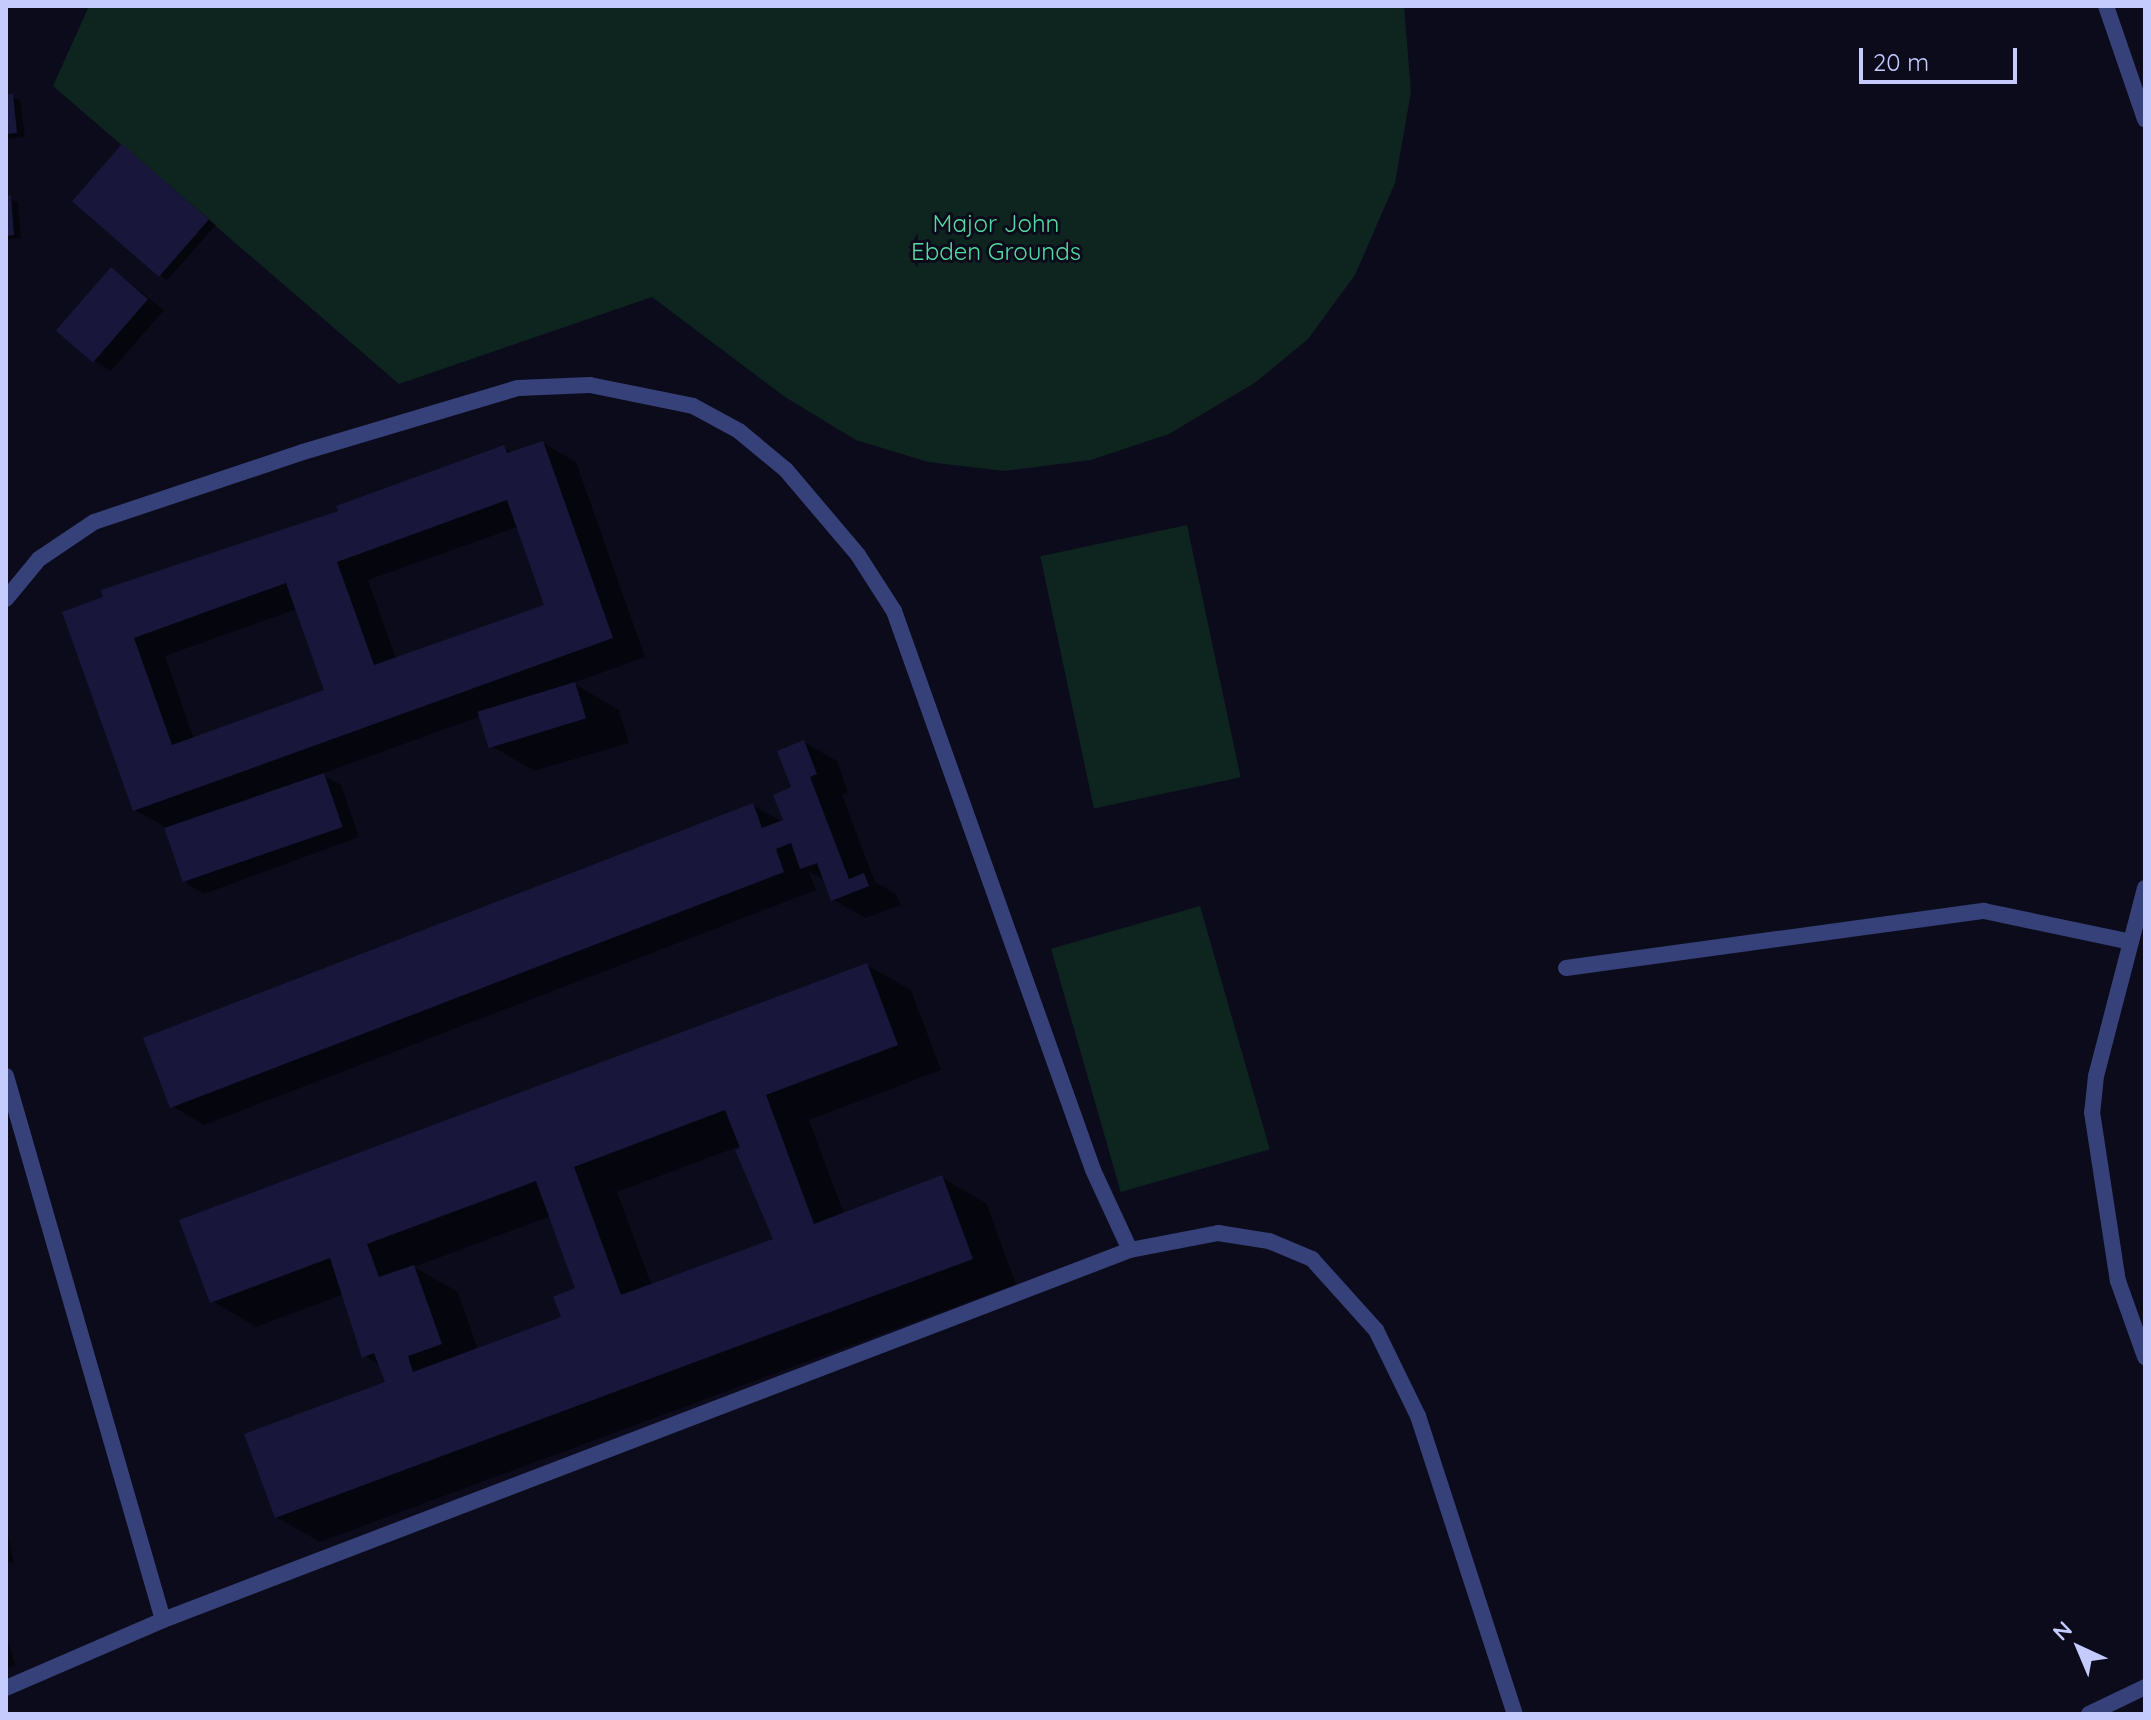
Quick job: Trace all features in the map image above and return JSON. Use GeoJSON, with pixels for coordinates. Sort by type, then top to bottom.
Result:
{"type":"FeatureCollection","features":[{"type":"Feature","properties":{"kind":"street"},"geometry":{"type":"LineString","coordinates":[[2106,6],[2145,119]]}},
{"type":"Feature","properties":{"kind":"street"},"geometry":{"type":"LineString","coordinates":[[6,599],[39,559],[94,522],[303,452],[518,388],[590,385],[693,406],[739,431],[786,470],[858,555],[894,611],[1093,1170],[1130,1250]]}},
{"type":"Feature","properties":{"kind":"street"},"geometry":{"type":"LineString","coordinates":[[2145,888],[2096,1076],[2092,1112],[2118,1281],[2145,1357]]}},
{"type":"Feature","properties":{"kind":"street"},"geometry":{"type":"LineString","coordinates":[[1566,968],[1984,911],[2131,942]]}},
{"type":"Feature","properties":{"kind":"street"},"geometry":{"type":"LineString","coordinates":[[6,1076],[163,1620]]}},
{"type":"Feature","properties":{"kind":"street"},"geometry":{"type":"LineString","coordinates":[[6,1688],[163,1620],[1130,1250],[1218,1233],[1269,1241],[1312,1259],[1376,1330],[1418,1416],[1515,1714]]}},
{"type":"Feature","properties":{"kind":"street"},"geometry":{"type":"LineString","coordinates":[[2089,1714],[2145,1687]]}},
{"type":"Feature","properties":{"kind":"green space","name":"Major John Ebden Grounds"},"geometry":{"type":"Polygon","coordinates":[[[89,6],[1404,6],[1411,92],[1395,183],[1355,275],[1308,339],[1256,382],[1169,434],[1091,460],[1004,471],[928,462],[856,440],[785,397],[652,297],[399,384],[53,86],[89,6]]]}},
{"type":"Feature","properties":{"kind":"green space"},"geometry":{"type":"Polygon","coordinates":[[[1187,525],[1241,777],[1094,809],[1040,556],[1187,525]]]}},
{"type":"Feature","properties":{"kind":"green space"},"geometry":{"type":"Polygon","coordinates":[[[1200,906],[1270,1149],[1121,1192],[1051,949],[1200,906]]]}},
{"type":"Feature","properties":{"kind":"building"},"geometry":{"type":"Polygon","coordinates":[[[6,94],[13,94],[17,133],[6,134],[6,94]]]}},
{"type":"Feature","properties":{"kind":"building"},"geometry":{"type":"Polygon","coordinates":[[[122,144],[209,219],[159,277],[72,201],[122,144]]]}},
{"type":"Feature","properties":{"kind":"building"},"geometry":{"type":"Polygon","coordinates":[[[11,195],[14,235],[6,236],[6,196],[11,195]]]}},
{"type":"Feature","properties":{"kind":"building"},"geometry":{"type":"Polygon","coordinates":[[[111,267],[148,299],[93,363],[56,330],[111,267]]]}},
{"type":"Feature","properties":{"kind":"building"},"geometry":{"type":"Polygon","coordinates":[[[543,441],[613,638],[133,811],[62,612],[103,597],[101,590],[338,511],[336,506],[504,445],[507,453],[543,441]],[[507,500],[337,562],[374,665],[544,605],[507,500]],[[286,583],[134,638],[172,745],[324,690],[286,583]]]}},
{"type":"Feature","properties":{"kind":"building"},"geometry":{"type":"Polygon","coordinates":[[[575,682],[586,718],[489,748],[477,712],[575,682]]]}},
{"type":"Feature","properties":{"kind":"building"},"geometry":{"type":"Polygon","coordinates":[[[804,740],[817,774],[810,777],[849,879],[864,873],[869,886],[831,901],[817,863],[800,869],[791,843],[776,849],[784,872],[170,1108],[143,1038],[753,803],[762,828],[783,820],[773,795],[791,787],[777,751],[804,740]]]}},
{"type":"Feature","properties":{"kind":"building"},"geometry":{"type":"Polygon","coordinates":[[[324,773],[343,827],[183,882],[164,828],[324,773]]]}},
{"type":"Feature","properties":{"kind":"building"},"geometry":{"type":"Polygon","coordinates":[[[867,963],[898,1045],[766,1095],[814,1224],[942,1175],[973,1259],[275,1518],[244,1434],[385,1382],[374,1353],[362,1358],[330,1258],[210,1303],[179,1220],[867,963]],[[725,1110],[574,1167],[621,1295],[773,1239],[735,1150],[740,1148],[725,1110]],[[536,1181],[367,1244],[379,1277],[414,1265],[442,1344],[408,1356],[413,1372],[561,1317],[553,1297],[575,1288],[536,1181]]]}}]}
